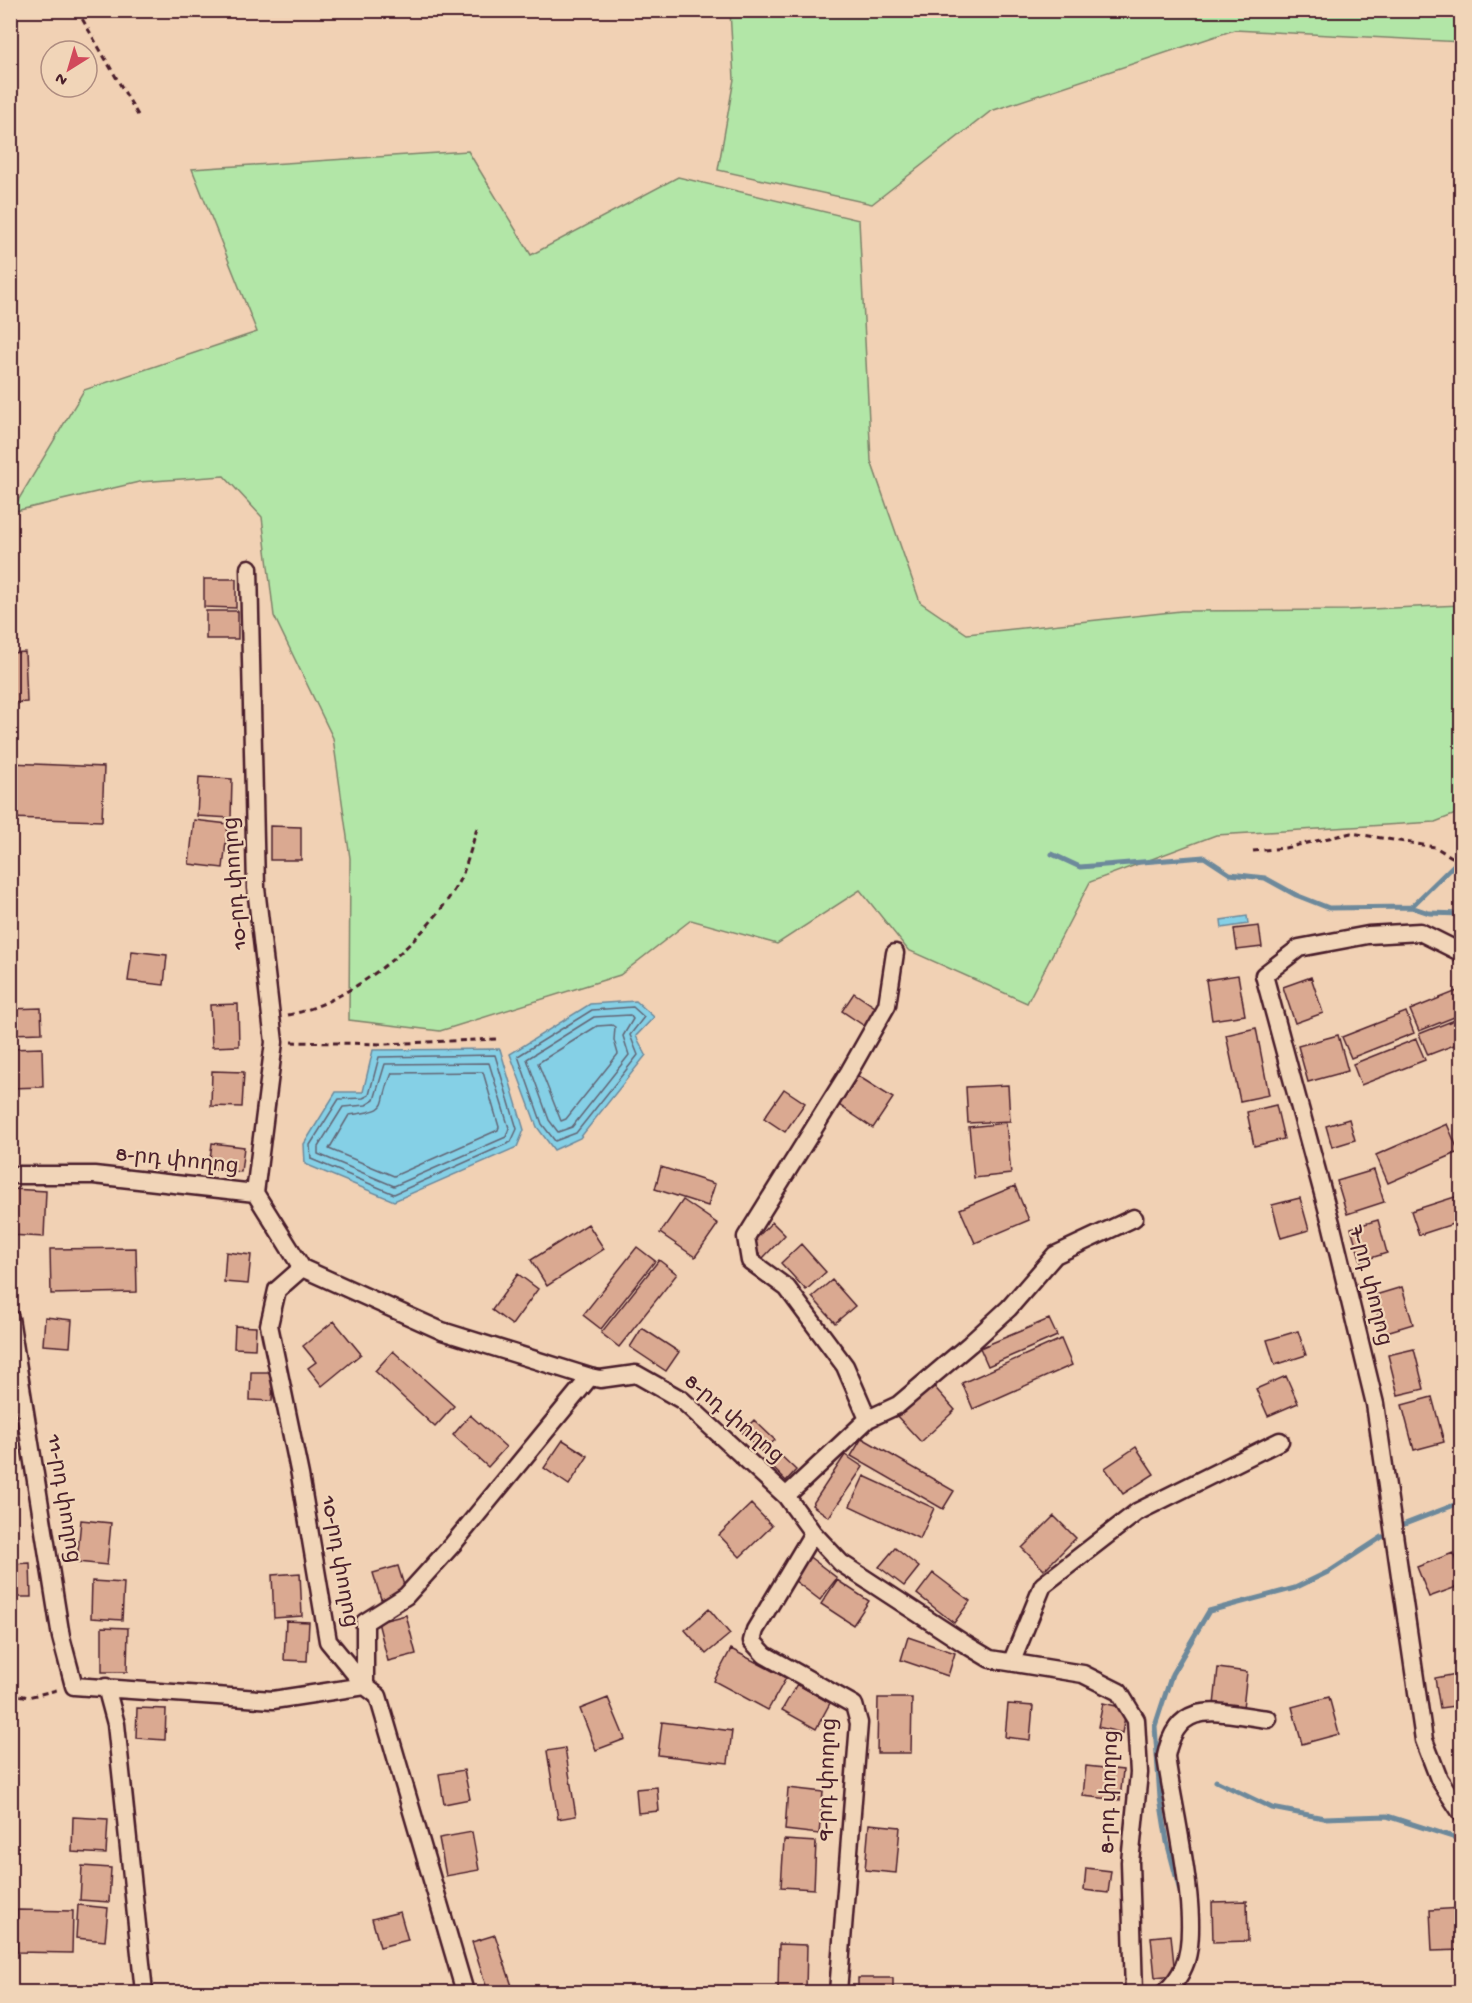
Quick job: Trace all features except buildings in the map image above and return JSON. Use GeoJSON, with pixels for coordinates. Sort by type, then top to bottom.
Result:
{"type":"FeatureCollection","features":[{"type":"Feature","properties":{"kind":"street","name":"10-րդ փողոց"},"geometry":{"type":"LineString","coordinates":[[249,568],[256,888],[274,1042],[255,1193]]}},
{"type":"Feature","properties":{"kind":"street","name":"7-րդ փողոց"},"geometry":{"type":"LineString","coordinates":[[1461,953],[1420,932],[1368,935],[1299,948],[1264,975],[1331,1223],[1375,1404],[1424,1740],[1439,1779],[1461,1814]]}},
{"type":"Feature","properties":{"kind":"street"},"geometry":{"type":"LineString","coordinates":[[868,1419],[845,1366],[787,1288],[750,1261],[746,1237],[849,1072],[887,1005],[895,953]]}},
{"type":"Feature","properties":{"kind":"street","name":"8-րդ փողոց"},"geometry":{"type":"LineString","coordinates":[[10,1175],[94,1175],[255,1193],[302,1268],[442,1331],[590,1377],[600,1379],[636,1374],[682,1400],[724,1436],[786,1496],[813,1533],[842,1563],[965,1644],[990,1659],[1083,1674],[1119,1692],[1136,1720],[1139,1773],[1130,1862],[1134,1992]]}},
{"type":"Feature","properties":{"kind":"street"},"geometry":{"type":"LineString","coordinates":[[786,1496],[868,1419],[898,1405],[970,1344],[1009,1308],[1055,1255],[1134,1218]]}},
{"type":"Feature","properties":{"kind":"street","name":"10-րդ փողոց"},"geometry":{"type":"LineString","coordinates":[[302,1268],[277,1290],[269,1325],[298,1463],[328,1641],[365,1686],[378,1696],[465,1992]]}},
{"type":"Feature","properties":{"kind":"street","name":"11-րդ փողոց"},"geometry":{"type":"LineString","coordinates":[[10,1318],[61,1637],[74,1686]]}},
{"type":"Feature","properties":{"kind":"street"},"geometry":{"type":"LineString","coordinates":[[74,1686],[273,1700],[365,1686],[365,1622],[406,1596],[453,1544],[590,1377]]}},
{"type":"Feature","properties":{"kind":"street"},"geometry":{"type":"LineString","coordinates":[[1012,1661],[1043,1585],[1137,1512],[1280,1442]]}},
{"type":"Feature","properties":{"kind":"street","name":"9-րդ փողոց"},"geometry":{"type":"LineString","coordinates":[[813,1533],[760,1620],[752,1641],[765,1655],[854,1705],[859,1723],[838,1992]]}},
{"type":"Feature","properties":{"kind":"street"},"geometry":{"type":"LineString","coordinates":[[106,1687],[116,1724],[144,1992]]}},
{"type":"Feature","properties":{"kind":"street"},"geometry":{"type":"LineString","coordinates":[[1165,1992],[1185,1965],[1189,1937],[1189,1895],[1166,1756],[1170,1737],[1184,1719],[1200,1711],[1268,1719]]}},
{"type":"Feature","properties":{"kind":"path"},"geometry":{"type":"LineString","coordinates":[[77,10],[139,117]]}},
{"type":"Feature","properties":{"kind":"path"},"geometry":{"type":"LineString","coordinates":[[271,1018],[301,1012],[341,995],[406,947],[439,913],[463,873],[478,825]]}},
{"type":"Feature","properties":{"kind":"path"},"geometry":{"type":"LineString","coordinates":[[1253,851],[1285,848],[1351,833],[1435,847],[1461,863]]}},
{"type":"Feature","properties":{"kind":"path"},"geometry":{"type":"LineString","coordinates":[[274,1042],[384,1044],[496,1039]]}},
{"type":"Feature","properties":{"kind":"path"},"geometry":{"type":"LineString","coordinates":[[10,1693],[28,1697],[74,1686]]}},
{"type":"Feature","properties":{"kind":"green space"},"geometry":{"type":"Polygon","coordinates":[[[1461,10],[1462,42],[1234,30],[991,111],[872,204],[718,170],[734,79],[730,11],[1461,10]]]}},
{"type":"Feature","properties":{"kind":"green space"},"geometry":{"type":"Polygon","coordinates":[[[468,151],[531,255],[678,177],[859,220],[871,461],[920,602],[967,634],[1181,611],[1348,610],[1461,605],[1461,812],[1435,822],[1216,835],[1090,882],[1027,1003],[908,950],[860,890],[777,944],[691,920],[620,975],[440,1031],[349,1020],[350,858],[333,738],[274,616],[262,517],[224,476],[139,482],[11,512],[84,390],[257,332],[192,169],[468,151]]]}},
{"type":"Feature","properties":{"kind":"water"},"geometry":{"type":"Polygon","coordinates":[[[1247,916],[1248,924],[1222,928],[1221,920],[1247,916]]]}},
{"type":"Feature","properties":{"kind":"water"},"geometry":{"type":"Polygon","coordinates":[[[636,1001],[654,1017],[636,1036],[646,1055],[580,1138],[554,1150],[537,1127],[510,1054],[590,1004],[636,1001]]]}},
{"type":"Feature","properties":{"kind":"water"},"geometry":{"type":"Polygon","coordinates":[[[500,1049],[524,1130],[517,1147],[394,1201],[305,1164],[304,1144],[336,1092],[363,1092],[373,1050],[500,1049]]]}},
{"type":"Feature","properties":{"kind":"waterway"},"geometry":{"type":"LineString","coordinates":[[1052,854],[1080,867],[1204,857],[1230,874],[1265,878],[1296,895],[1329,908],[1411,907],[1429,913],[1462,914]]}},
{"type":"Feature","properties":{"kind":"waterway"},"geometry":{"type":"LineString","coordinates":[[1411,907],[1462,857]]}},
{"type":"Feature","properties":{"kind":"waterway"},"geometry":{"type":"LineString","coordinates":[[1405,1524],[1462,1502]]}},
{"type":"Feature","properties":{"kind":"waterway"},"geometry":{"type":"LineString","coordinates":[[1181,1895],[1167,1842],[1160,1798],[1155,1726],[1172,1674],[1209,1611],[1295,1588],[1330,1571],[1382,1537]]}},
{"type":"Feature","properties":{"kind":"waterway"},"geometry":{"type":"LineString","coordinates":[[1216,1781],[1272,1808],[1324,1818],[1387,1816],[1453,1837]]}}]}
